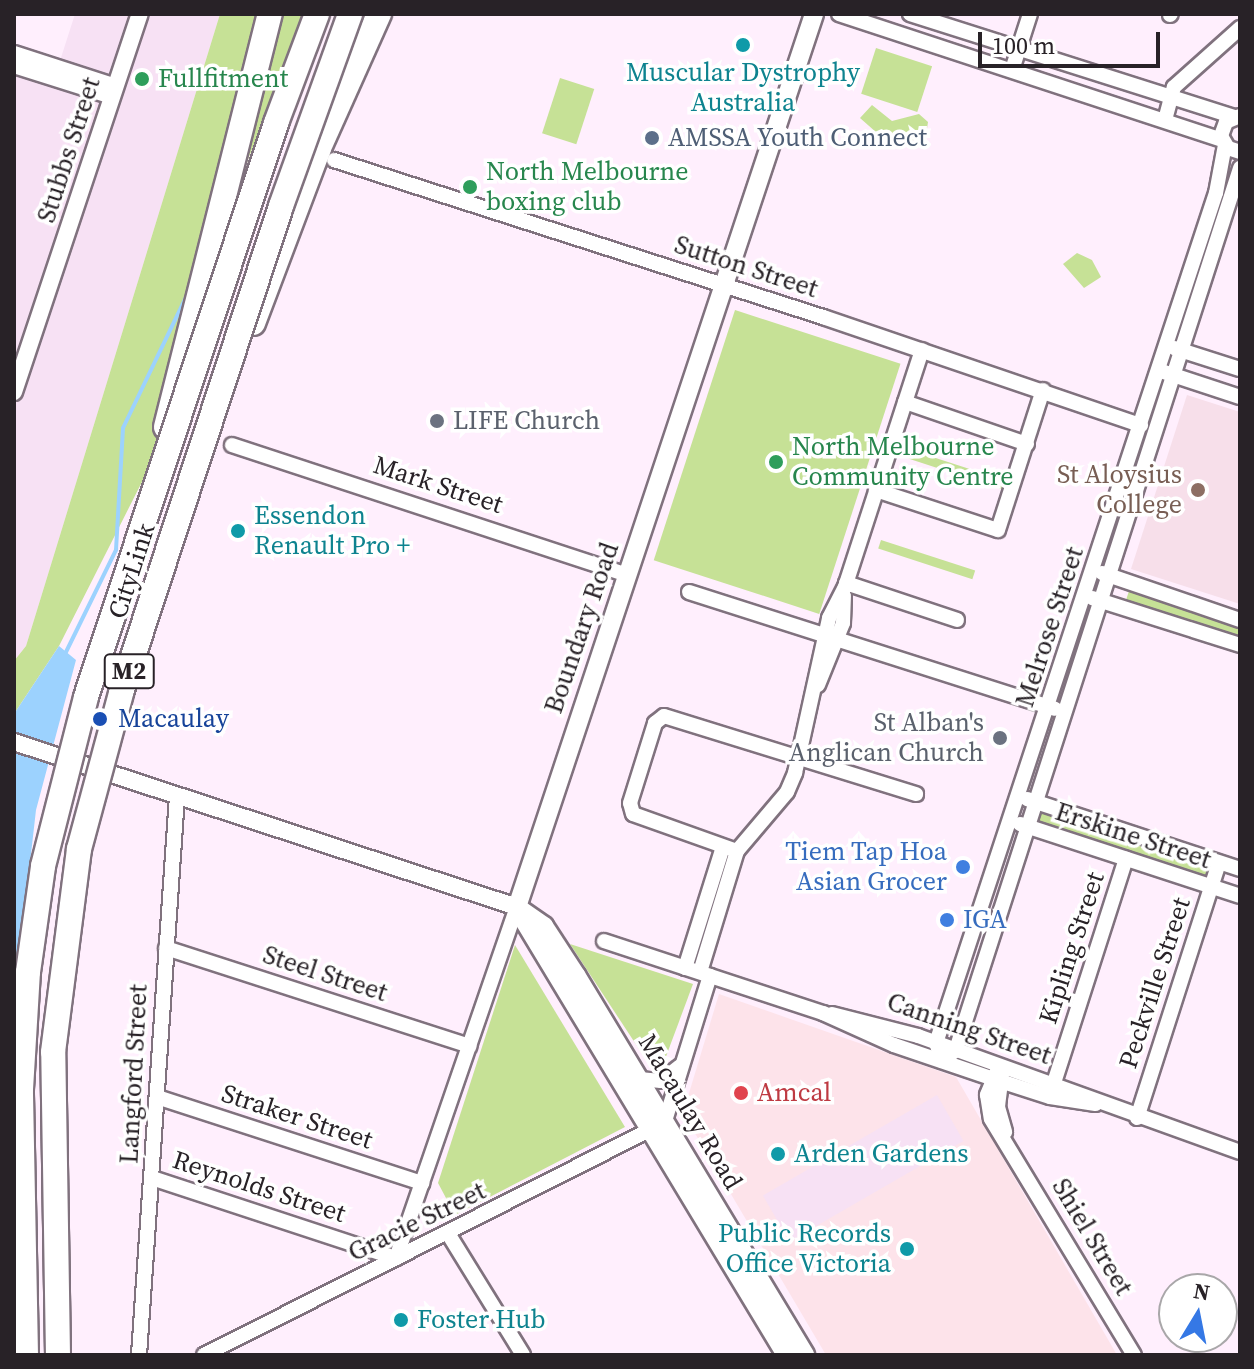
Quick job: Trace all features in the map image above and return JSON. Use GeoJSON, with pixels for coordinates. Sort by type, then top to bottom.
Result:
{"type":"FeatureCollection","features":[{"type":"Feature","properties":{"kind":"highway"},"geometry":{"type":"LineString","coordinates":[[140,534],[270,14]]}},
{"type":"Feature","properties":{"kind":"highway","name":"CityLink"},"geometry":{"type":"LineString","coordinates":[[26,1355],[21,1089],[28,972],[43,866],[86,697],[276,123],[317,14]]}},
{"type":"Feature","properties":{"kind":"highway","name":"CityLink"},"geometry":{"type":"LineString","coordinates":[[58,1355],[50,1122],[63,945],[89,805],[202,448],[350,14]]}},
{"type":"Feature","properties":{"kind":"highway"},"geometry":{"type":"LineString","coordinates":[[202,448],[319,148],[379,14]]}},
{"type":"Feature","properties":{"kind":"main road","name":"Boundary Road"},"geometry":{"type":"LineString","coordinates":[[517,907],[814,14]]}},
{"type":"Feature","properties":{"kind":"main road","name":"Macaulay Road"},"geometry":{"type":"LineString","coordinates":[[517,907],[549,933],[639,1079],[657,1125]]}},
{"type":"Feature","properties":{"kind":"main road","name":"Macaulay Road"},"geometry":{"type":"LineString","coordinates":[[517,907],[657,1125],[792,1349]]}},
{"type":"Feature","properties":{"kind":"street","name":"Stubbs Street"},"geometry":{"type":"LineString","coordinates":[[16,380],[140,14]]}},
{"type":"Feature","properties":{"kind":"street"},"geometry":{"type":"LineString","coordinates":[[839,14],[1165,120],[1224,142],[1240,152]]}},
{"type":"Feature","properties":{"kind":"street"},"geometry":{"type":"LineString","coordinates":[[910,14],[1238,115]]}},
{"type":"Feature","properties":{"kind":"street"},"geometry":{"type":"LineString","coordinates":[[1012,70],[1030,14]]}},
{"type":"Feature","properties":{"kind":"street"},"geometry":{"type":"LineString","coordinates":[[1165,120],[1174,87],[1240,28]]}},
{"type":"Feature","properties":{"kind":"street"},"geometry":{"type":"LineString","coordinates":[[14,53],[114,92]]}},
{"type":"Feature","properties":{"kind":"street"},"geometry":{"type":"LineString","coordinates":[[14,66],[114,92]]}},
{"type":"Feature","properties":{"kind":"street","name":"Melrose Street"},"geometry":{"type":"LineString","coordinates":[[1223,195],[1223,126],[1238,115]]}},
{"type":"Feature","properties":{"kind":"street","name":"Sutton Street"},"geometry":{"type":"LineString","coordinates":[[334,160],[922,350],[1141,425]]}},
{"type":"Feature","properties":{"kind":"street","name":"Melrose Street"},"geometry":{"type":"LineString","coordinates":[[956,1050],[1028,826],[1056,710],[1100,573],[1223,195],[1240,168]]}},
{"type":"Feature","properties":{"kind":"street"},"geometry":{"type":"LineString","coordinates":[[1173,347],[1240,369]]}},
{"type":"Feature","properties":{"kind":"street"},"geometry":{"type":"LineString","coordinates":[[685,968],[730,849],[787,792],[845,585],[922,350]]}},
{"type":"Feature","properties":{"kind":"street"},"geometry":{"type":"LineString","coordinates":[[1165,372],[1240,397]]}},
{"type":"Feature","properties":{"kind":"street","name":"Melrose Street"},"geometry":{"type":"LineString","coordinates":[[1123,502],[1141,425],[1165,372]]}},
{"type":"Feature","properties":{"kind":"street"},"geometry":{"type":"LineString","coordinates":[[876,490],[998,530],[1043,390]]}},
{"type":"Feature","properties":{"kind":"street"},"geometry":{"type":"LineString","coordinates":[[905,402],[1027,444]]}},
{"type":"Feature","properties":{"kind":"street","name":"Mark Street"},"geometry":{"type":"LineString","coordinates":[[232,445],[628,575]]}},
{"type":"Feature","properties":{"kind":"street"},"geometry":{"type":"LineString","coordinates":[[1100,573],[1240,620]]}},
{"type":"Feature","properties":{"kind":"street"},"geometry":{"type":"LineString","coordinates":[[845,585],[957,620]]}},
{"type":"Feature","properties":{"kind":"street"},"geometry":{"type":"LineString","coordinates":[[689,592],[1056,710]]}},
{"type":"Feature","properties":{"kind":"street"},"geometry":{"type":"LineString","coordinates":[[1092,598],[1240,645]]}},
{"type":"Feature","properties":{"kind":"street","name":"Melrose Street"},"geometry":{"type":"LineString","coordinates":[[936,1043],[1010,820],[1056,710]]}},
{"type":"Feature","properties":{"kind":"street"},"geometry":{"type":"LineString","coordinates":[[730,849],[633,814],[630,803],[655,723],[664,716],[797,753],[916,794]]}},
{"type":"Feature","properties":{"kind":"street","name":"Macaulay Road"},"geometry":{"type":"LineString","coordinates":[[14,742],[517,907]]}},
{"type":"Feature","properties":{"kind":"street","name":"Langford Street"},"geometry":{"type":"LineString","coordinates":[[139,1355],[177,796]]}},
{"type":"Feature","properties":{"kind":"street","name":"Erskine Street"},"geometry":{"type":"LineString","coordinates":[[1019,796],[1240,869]]}},
{"type":"Feature","properties":{"kind":"street","name":"Erskine Street"},"geometry":{"type":"LineString","coordinates":[[1010,820],[1240,896]]}},
{"type":"Feature","properties":{"kind":"street"},"geometry":{"type":"LineString","coordinates":[[657,1125],[683,1059],[705,974],[730,849]]}},
{"type":"Feature","properties":{"kind":"street","name":"Kipling Street"},"geometry":{"type":"LineString","coordinates":[[1052,1090],[1126,859]]}},
{"type":"Feature","properties":{"kind":"street","name":"Peckville Street"},"geometry":{"type":"LineString","coordinates":[[1137,1118],[1219,863]]}},
{"type":"Feature","properties":{"kind":"street"},"geometry":{"type":"LineString","coordinates":[[984,893],[1005,900]]}},
{"type":"Feature","properties":{"kind":"street","name":"Boundary Road"},"geometry":{"type":"LineString","coordinates":[[396,1258],[517,907]]}},
{"type":"Feature","properties":{"kind":"street","name":"Canning Street"},"geometry":{"type":"LineString","coordinates":[[604,941],[823,1013],[902,1031],[1001,1065],[1052,1090]]}},
{"type":"Feature","properties":{"kind":"street","name":"Steel Street"},"geometry":{"type":"LineString","coordinates":[[166,948],[470,1046]]}},
{"type":"Feature","properties":{"kind":"street"},"geometry":{"type":"LineString","coordinates":[[966,952],[985,958]]}},
{"type":"Feature","properties":{"kind":"street","name":"Canning Street"},"geometry":{"type":"LineString","coordinates":[[850,1021],[904,1048],[942,1061],[997,1079],[1052,1090],[1240,1152]]}},
{"type":"Feature","properties":{"kind":"street"},"geometry":{"type":"LineString","coordinates":[[902,1031],[904,1048]]}},
{"type":"Feature","properties":{"kind":"street"},"geometry":{"type":"LineString","coordinates":[[936,1043],[942,1061],[956,1050]]}},
{"type":"Feature","properties":{"kind":"street"},"geometry":{"type":"LineString","coordinates":[[639,1079],[664,1080],[683,1059]]}},
{"type":"Feature","properties":{"kind":"street","name":"Shiel Street"},"geometry":{"type":"LineString","coordinates":[[1001,1065],[988,1111],[1134,1355]]}},
{"type":"Feature","properties":{"kind":"street","name":"Straker Street"},"geometry":{"type":"LineString","coordinates":[[157,1097],[422,1183]]}},
{"type":"Feature","properties":{"kind":"street","name":"Gracie Street"},"geometry":{"type":"LineString","coordinates":[[204,1355],[396,1258],[449,1235],[657,1125]]}},
{"type":"Feature","properties":{"kind":"street","name":"Reynolds Street"},"geometry":{"type":"LineString","coordinates":[[152,1178],[396,1258]]}},
{"type":"Feature","properties":{"kind":"street"},"geometry":{"type":"LineString","coordinates":[[449,1235],[523,1355]]}},
{"type":"Feature","properties":{"kind":"shaded area"},"geometry":{"type":"Polygon","coordinates":[[[75,14],[220,14],[26,646],[14,661],[14,53],[58,67],[75,14]]]}},
{"type":"Feature","properties":{"kind":"shaded area","name":"St Aloysius College"},"geometry":{"type":"Polygon","coordinates":[[[1187,395],[1240,412],[1240,604],[1131,569],[1187,395]]]}},
{"type":"Feature","properties":{"kind":"shaded area"},"geometry":{"type":"Polygon","coordinates":[[[719,994],[956,1077],[1117,1355],[826,1355],[683,1113],[719,994]]]}},
{"type":"Feature","properties":{"kind":"shaded area"},"geometry":{"type":"Polygon","coordinates":[[[937,1095],[964,1141],[789,1241],[763,1196],[937,1095]]]}},
{"type":"Feature","properties":{"kind":"green space"},"geometry":{"type":"Polygon","coordinates":[[[220,14],[306,14],[249,157],[150,466],[59,646],[14,714],[14,661],[26,646],[220,14]]]}},
{"type":"Feature","properties":{"kind":"green space"},"geometry":{"type":"Polygon","coordinates":[[[876,48],[932,66],[917,112],[861,94],[876,48]]]}},
{"type":"Feature","properties":{"kind":"green space"},"geometry":{"type":"Polygon","coordinates":[[[560,78],[594,89],[576,144],[542,133],[560,78]]]}},
{"type":"Feature","properties":{"kind":"green space"},"geometry":{"type":"Polygon","coordinates":[[[872,105],[892,121],[919,114],[928,122],[926,135],[894,148],[860,118],[872,105]]]}},
{"type":"Feature","properties":{"kind":"green space"},"geometry":{"type":"Polygon","coordinates":[[[1077,253],[1092,260],[1101,277],[1084,288],[1063,264],[1077,253]]]}},
{"type":"Feature","properties":{"kind":"green space","name":"North Melbourne Community Centre"},"geometry":{"type":"Polygon","coordinates":[[[735,310],[900,364],[819,614],[654,560],[735,310]]]}},
{"type":"Feature","properties":{"kind":"green space"},"geometry":{"type":"Polygon","coordinates":[[[911,450],[1005,481],[1002,489],[908,459],[911,450]]]}},
{"type":"Feature","properties":{"kind":"green space"},"geometry":{"type":"Polygon","coordinates":[[[881,540],[975,571],[972,579],[878,549],[881,540]]]}},
{"type":"Feature","properties":{"kind":"green space"},"geometry":{"type":"Polygon","coordinates":[[[1129,591],[1240,627],[1236,640],[1125,603],[1129,591]]]}},
{"type":"Feature","properties":{"kind":"green space"},"geometry":{"type":"Polygon","coordinates":[[[1041,812],[1210,870],[1206,882],[1037,823],[1041,812]]]}},
{"type":"Feature","properties":{"kind":"green space"},"geometry":{"type":"Polygon","coordinates":[[[570,944],[693,984],[658,1078],[570,944]]]}},
{"type":"Feature","properties":{"kind":"green space"},"geometry":{"type":"Polygon","coordinates":[[[515,945],[625,1127],[455,1215],[438,1183],[515,945]]]}},
{"type":"Feature","properties":{"kind":"water"},"geometry":{"type":"Polygon","coordinates":[[[59,646],[76,660],[36,810],[14,1003],[14,714],[59,646]]]}},
{"type":"Feature","properties":{"kind":"waterway"},"geometry":{"type":"LineString","coordinates":[[66,652],[116,550],[123,428],[188,293]]}},
{"type":"Feature","properties":{"kind":"place","name":"Muscular Dystrophy Australia"},"geometry":{"type":"Point","coordinates":[743,45]}},
{"type":"Feature","properties":{"kind":"place","name":"Fullfitment"},"geometry":{"type":"Point","coordinates":[142,79]}},
{"type":"Feature","properties":{"kind":"place","name":"AMSSA Youth Connect"},"geometry":{"type":"Point","coordinates":[652,138]}},
{"type":"Feature","properties":{"kind":"place","name":"North Melbourne boxing club"},"geometry":{"type":"Point","coordinates":[470,187]}},
{"type":"Feature","properties":{"kind":"place","name":"LIFE Church"},"geometry":{"type":"Point","coordinates":[437,421]}},
{"type":"Feature","properties":{"kind":"place","name":"North Melbourne Community Centre"},"geometry":{"type":"Point","coordinates":[776,462]}},
{"type":"Feature","properties":{"kind":"place","name":"St Aloysius College"},"geometry":{"type":"Point","coordinates":[1198,490]}},
{"type":"Feature","properties":{"kind":"place","name":"Essendon Renault Pro +"},"geometry":{"type":"Point","coordinates":[238,531]}},
{"type":"Feature","properties":{"kind":"place","name":"Macaulay"},"geometry":{"type":"Point","coordinates":[100,719]}},
{"type":"Feature","properties":{"kind":"place","name":"St Alban's Anglican Church"},"geometry":{"type":"Point","coordinates":[1000,738]}},
{"type":"Feature","properties":{"kind":"place","name":"Tiem Tap Hoa Asian Grocer"},"geometry":{"type":"Point","coordinates":[963,867]}},
{"type":"Feature","properties":{"kind":"place","name":"IGA"},"geometry":{"type":"Point","coordinates":[947,920]}},
{"type":"Feature","properties":{"kind":"place","name":"Amcal"},"geometry":{"type":"Point","coordinates":[741,1093]}},
{"type":"Feature","properties":{"kind":"place","name":"Arden Gardens"},"geometry":{"type":"Point","coordinates":[778,1154]}},
{"type":"Feature","properties":{"kind":"place","name":"Public Records Office Victoria"},"geometry":{"type":"Point","coordinates":[907,1249]}},
{"type":"Feature","properties":{"kind":"place","name":"Foster Hub"},"geometry":{"type":"Point","coordinates":[401,1320]}}]}
